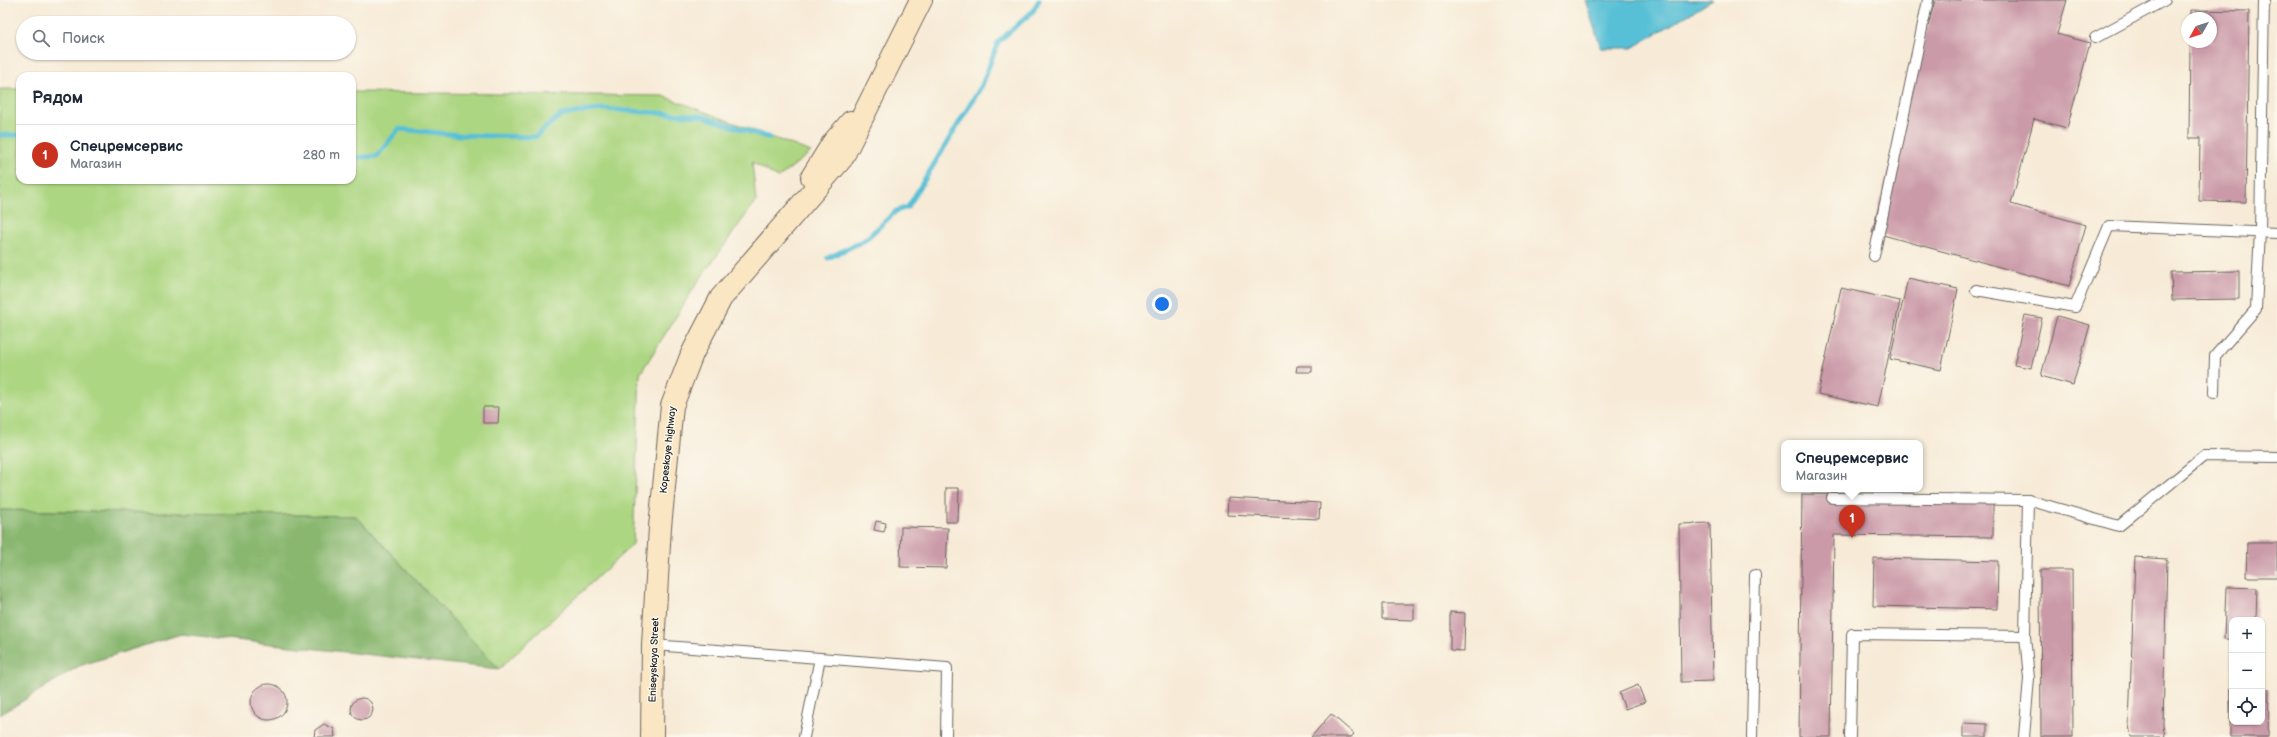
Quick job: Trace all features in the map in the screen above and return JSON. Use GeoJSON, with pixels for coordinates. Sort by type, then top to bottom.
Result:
{"type":"FeatureCollection","features":[{"type":"Feature","properties":{"kind":"street","name":"Kopeskoye highway"},"geometry":{"type":"LineString","coordinates":[[657,584],[660,527],[672,406],[692,354],[721,298],[842,158],[921,0]]}},
{"type":"Feature","properties":{"kind":"street","name":"Eniseyskaya Street"},"geometry":{"type":"LineString","coordinates":[[652,737],[653,645],[657,584]]}},
{"type":"Feature","properties":{"kind":"lane"},"geometry":{"type":"LineString","coordinates":[[1874,256],[1928,0]]}},
{"type":"Feature","properties":{"kind":"lane"},"geometry":{"type":"LineString","coordinates":[[2095,38],[2165,0]]}},
{"type":"Feature","properties":{"kind":"lane"},"geometry":{"type":"LineString","coordinates":[[2214,393],[2215,356],[2256,309],[2260,231],[2264,0]]}},
{"type":"Feature","properties":{"kind":"lane"},"geometry":{"type":"LineString","coordinates":[[1976,290],[2075,307],[2109,226],[2260,231],[2277,233]]}},
{"type":"Feature","properties":{"kind":"lane"},"geometry":{"type":"LineString","coordinates":[[1832,498],[2028,500],[2119,526],[2204,456],[2277,457]]}},
{"type":"Feature","properties":{"kind":"lane"},"geometry":{"type":"LineString","coordinates":[[2024,737],[2029,678],[2025,636],[2028,500]]}},
{"type":"Feature","properties":{"kind":"lane"},"geometry":{"type":"LineString","coordinates":[[1752,737],[1755,575]]}},
{"type":"Feature","properties":{"kind":"lane"},"geometry":{"type":"LineString","coordinates":[[1850,737],[1852,634],[2025,636]]}},
{"type":"Feature","properties":{"kind":"lane"},"geometry":{"type":"LineString","coordinates":[[653,645],[947,668],[946,737]]}},
{"type":"Feature","properties":{"kind":"lane"},"geometry":{"type":"LineString","coordinates":[[804,737],[820,658]]}},
{"type":"Feature","properties":{"kind":"green space"},"geometry":{"type":"Polygon","coordinates":[[[0,89],[16,89],[16,184],[356,184],[356,92],[663,96],[811,152],[778,178],[752,162],[756,201],[697,283],[640,374],[633,544],[499,669],[356,516],[0,510],[0,89]]]}},
{"type":"Feature","properties":{"kind":"green space"},"geometry":{"type":"Polygon","coordinates":[[[0,510],[356,516],[499,669],[181,634],[79,666],[0,715],[0,510]]]}},
{"type":"Feature","properties":{"kind":"water"},"geometry":{"type":"Polygon","coordinates":[[[1585,0],[1713,0],[1632,48],[1601,48],[1585,0]]]}},
{"type":"Feature","properties":{"kind":"building"},"geometry":{"type":"Polygon","coordinates":[[[1935,0],[2067,0],[2057,34],[2090,43],[2067,128],[2034,119],[2011,204],[2086,225],[2069,286],[1872,232],[1935,0]]]}},
{"type":"Feature","properties":{"kind":"building"},"geometry":{"type":"Polygon","coordinates":[[[2191,10],[2249,11],[2246,202],[2199,201],[2200,138],[2189,138],[2190,48],[2217,48],[2217,12],[2191,12],[2191,10]]]}},
{"type":"Feature","properties":{"kind":"building"},"geometry":{"type":"Polygon","coordinates":[[[2239,271],[2239,299],[2172,300],[2171,272],[2239,271]]]}},
{"type":"Feature","properties":{"kind":"building"},"geometry":{"type":"Polygon","coordinates":[[[1908,278],[1958,289],[1941,370],[1890,359],[1908,278]]]}},
{"type":"Feature","properties":{"kind":"building"},"geometry":{"type":"Polygon","coordinates":[[[1841,288],[1900,301],[1878,407],[1818,394],[1841,288]]]}},
{"type":"Feature","properties":{"kind":"building"},"geometry":{"type":"Polygon","coordinates":[[[2025,315],[2042,318],[2031,368],[2014,365],[2025,315]]]}},
{"type":"Feature","properties":{"kind":"building"},"geometry":{"type":"Polygon","coordinates":[[[2057,316],[2090,325],[2073,385],[2041,376],[2057,316]]]}},
{"type":"Feature","properties":{"kind":"building"},"geometry":{"type":"Polygon","coordinates":[[[1297,366],[1312,366],[1312,372],[1296,372],[1297,366]]]}},
{"type":"Feature","properties":{"kind":"building"},"geometry":{"type":"Polygon","coordinates":[[[483,407],[499,407],[498,423],[483,423],[483,407]]]}},
{"type":"Feature","properties":{"kind":"building"},"geometry":{"type":"Polygon","coordinates":[[[946,488],[959,488],[958,522],[946,522],[946,488]]]}},
{"type":"Feature","properties":{"kind":"building"},"geometry":{"type":"Polygon","coordinates":[[[1802,494],[1993,496],[1993,537],[1834,535],[1831,737],[1799,737],[1802,494]]]}},
{"type":"Feature","properties":{"kind":"building"},"geometry":{"type":"Polygon","coordinates":[[[1228,498],[1320,503],[1319,519],[1227,515],[1228,498]]]}},
{"type":"Feature","properties":{"kind":"building"},"geometry":{"type":"Polygon","coordinates":[[[876,521],[886,523],[884,532],[874,530],[876,521]]]}},
{"type":"Feature","properties":{"kind":"building"},"geometry":{"type":"Polygon","coordinates":[[[1710,523],[1713,681],[1681,682],[1679,524],[1710,523]]]}},
{"type":"Feature","properties":{"kind":"building"},"geometry":{"type":"Polygon","coordinates":[[[901,527],[948,528],[946,568],[900,567],[901,527]]]}},
{"type":"Feature","properties":{"kind":"building"},"geometry":{"type":"Polygon","coordinates":[[[2247,543],[2277,543],[2277,577],[2246,577],[2247,543]]]}},
{"type":"Feature","properties":{"kind":"building"},"geometry":{"type":"Polygon","coordinates":[[[2135,557],[2167,559],[2163,725],[2165,737],[2131,737],[2129,725],[2135,557]]]}},
{"type":"Feature","properties":{"kind":"building"},"geometry":{"type":"Polygon","coordinates":[[[1874,558],[1998,561],[1997,609],[1873,606],[1874,558]]]}},
{"type":"Feature","properties":{"kind":"building"},"geometry":{"type":"Polygon","coordinates":[[[2040,570],[2072,570],[2073,737],[2041,737],[2040,570]]]}},
{"type":"Feature","properties":{"kind":"building"},"geometry":{"type":"Polygon","coordinates":[[[2226,587],[2257,588],[2256,617],[2229,617],[2229,639],[2224,639],[2226,587]]]}},
{"type":"Feature","properties":{"kind":"building"},"geometry":{"type":"Polygon","coordinates":[[[1382,604],[1414,604],[1414,620],[1382,619],[1382,604]]]}},
{"type":"Feature","properties":{"kind":"building"},"geometry":{"type":"Polygon","coordinates":[[[1450,612],[1465,613],[1464,651],[1450,650],[1450,612]]]}},
{"type":"Feature","properties":{"kind":"building"},"geometry":{"type":"Polygon","coordinates":[[[273,684],[282,689],[286,695],[286,709],[282,715],[273,720],[265,720],[256,715],[252,709],[251,698],[256,689],[262,685],[273,684]]]}},
{"type":"Feature","properties":{"kind":"building"},"geometry":{"type":"Polygon","coordinates":[[[1638,685],[1645,702],[1625,709],[1619,693],[1638,685]]]}},
{"type":"Feature","properties":{"kind":"building"},"geometry":{"type":"Polygon","coordinates":[[[2265,689],[2269,689],[2268,737],[2230,737],[2230,725],[2265,725],[2265,689]]]}},
{"type":"Feature","properties":{"kind":"building"},"geometry":{"type":"Polygon","coordinates":[[[362,698],[370,701],[373,709],[370,717],[362,720],[354,717],[351,709],[354,701],[362,698]]]}},
{"type":"Feature","properties":{"kind":"building"},"geometry":{"type":"Polygon","coordinates":[[[1331,714],[1354,734],[1351,737],[1311,737],[1331,714]]]}},
{"type":"Feature","properties":{"kind":"building"},"geometry":{"type":"Polygon","coordinates":[[[1963,723],[1987,724],[1987,737],[1963,737],[1963,723]]]}},
{"type":"Feature","properties":{"kind":"building"},"geometry":{"type":"Polygon","coordinates":[[[324,724],[334,729],[335,737],[314,737],[315,730],[324,724]]]}},
{"type":"Feature","properties":{"kind":"waterway"},"geometry":{"type":"LineString","coordinates":[[828,258],[865,240],[896,211],[908,207],[982,85],[998,42],[1033,11],[1039,0]]}},
{"type":"Feature","properties":{"kind":"waterway"},"geometry":{"type":"LineString","coordinates":[[356,158],[377,156],[399,129],[459,135],[535,137],[561,115],[602,109],[701,116],[770,138]]}},
{"type":"Feature","properties":{"kind":"waterway"},"geometry":{"type":"LineString","coordinates":[[0,135],[16,135]]}},
{"type":"Feature","properties":{"kind":"place","name":"Спецремсервис"},"geometry":{"type":"Point","coordinates":[1852,538]}}]}
